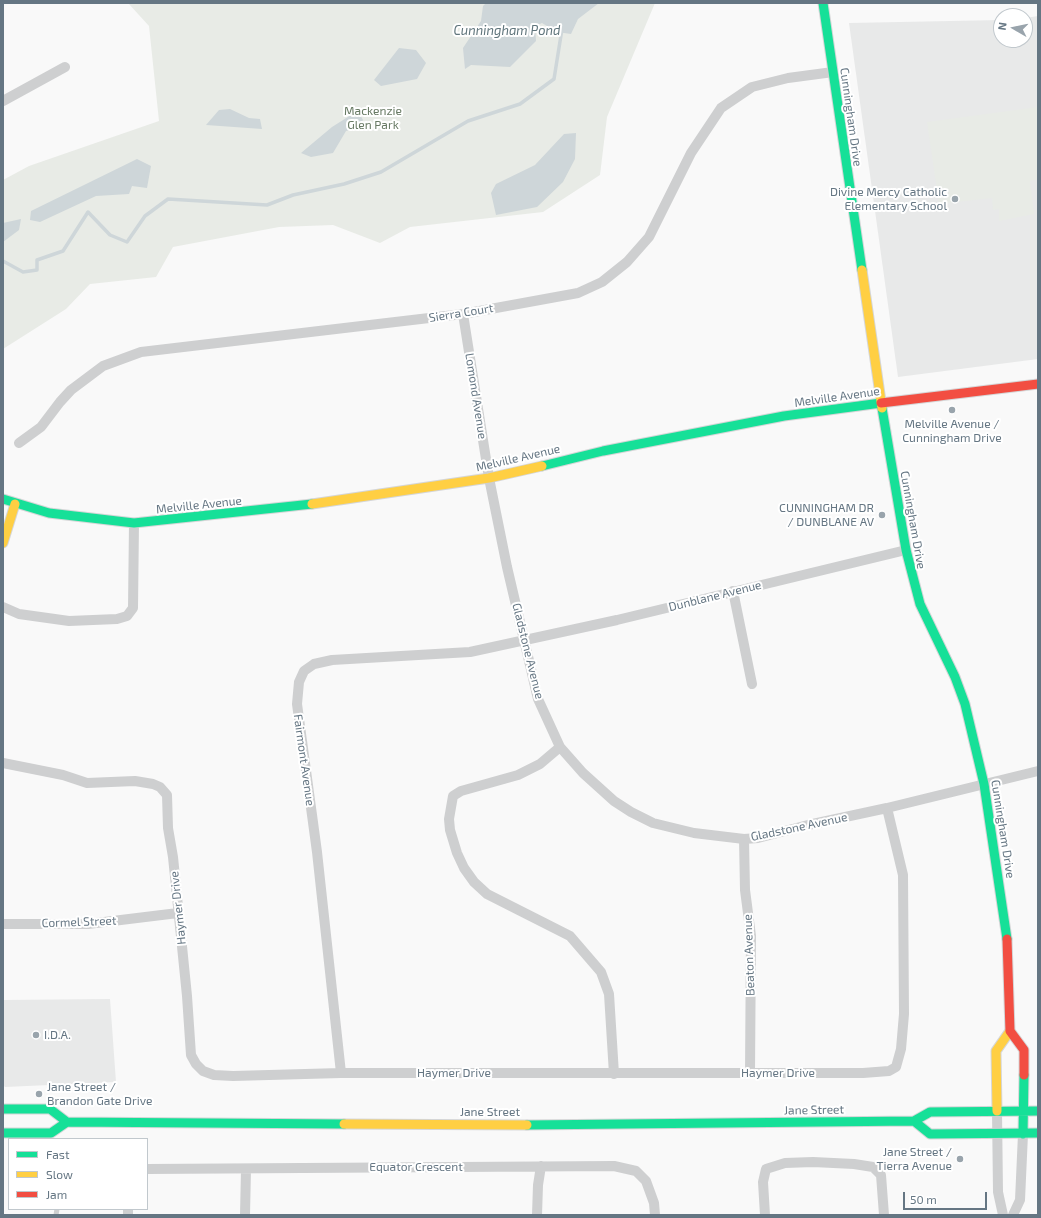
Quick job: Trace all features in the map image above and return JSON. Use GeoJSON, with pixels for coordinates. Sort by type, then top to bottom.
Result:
{"type":"FeatureCollection","features":[{"type":"Feature","properties":{"kind":"street","name":"Cunningham Drive"},"geometry":{"type":"LineString","coordinates":[[822,3],[881,403],[906,550],[920,604],[955,677],[965,704],[984,784],[1009,949],[1010,1031]]}},
{"type":"Feature","properties":{"kind":"street"},"geometry":{"type":"LineString","coordinates":[[3,101],[66,66]]}},
{"type":"Feature","properties":{"kind":"street","name":"Sierra Court"},"geometry":{"type":"LineString","coordinates":[[19,443],[41,427],[71,390],[102,366],[141,352],[463,314],[578,293],[602,282],[627,262],[649,237],[691,153],[721,108],[752,87],[788,78],[833,72]]}},
{"type":"Feature","properties":{"kind":"street","name":"Lomond Avenue"},"geometry":{"type":"LineString","coordinates":[[463,314],[488,478]]}},
{"type":"Feature","properties":{"kind":"street","name":"Melville Avenue"},"geometry":{"type":"LineString","coordinates":[[3,499],[15,504],[49,513],[134,523],[277,509],[488,478],[610,449],[784,416],[1038,384]]}},
{"type":"Feature","properties":{"kind":"street","name":"Gladstone Avenue"},"geometry":{"type":"LineString","coordinates":[[488,478],[538,699],[560,747],[583,773],[614,801],[631,812],[653,823],[694,834],[744,839],[758,838],[808,825],[887,808],[1038,770]]}},
{"type":"Feature","properties":{"kind":"street"},"geometry":{"type":"LineString","coordinates":[[3,543],[15,504]]}},
{"type":"Feature","properties":{"kind":"street"},"geometry":{"type":"LineString","coordinates":[[3,607],[19,614],[70,621],[117,619],[127,616],[133,608],[134,523]]}},
{"type":"Feature","properties":{"kind":"street","name":"Dunblane Avenue"},"geometry":{"type":"LineString","coordinates":[[525,640],[617,620],[906,550]]}},
{"type":"Feature","properties":{"kind":"street"},"geometry":{"type":"LineString","coordinates":[[733,591],[752,684]]}},
{"type":"Feature","properties":{"kind":"street","name":"Fairmont Avenue"},"geometry":{"type":"LineString","coordinates":[[341,1073],[317,852],[297,704],[299,682],[304,671],[314,664],[332,660],[470,652],[525,640]]}},
{"type":"Feature","properties":{"kind":"street"},"geometry":{"type":"LineString","coordinates":[[560,747],[540,764],[518,775],[461,791],[453,796],[449,819],[450,830],[457,853],[464,868],[474,882],[487,894],[570,936],[601,972],[609,994],[614,1074]]}},
{"type":"Feature","properties":{"kind":"street","name":"Haymer Drive"},"geometry":{"type":"LineString","coordinates":[[3,763],[63,775],[87,783],[135,781],[160,787],[167,795],[168,828],[187,996],[191,1055],[196,1064],[203,1071],[233,1076],[341,1073],[614,1074],[750,1072],[863,1073],[889,1071],[896,1067],[901,1049],[904,1014],[903,876],[887,808]]}},
{"type":"Feature","properties":{"kind":"street","name":"Beaton Avenue"},"geometry":{"type":"LineString","coordinates":[[744,839],[745,890],[751,936],[750,1072]]}},
{"type":"Feature","properties":{"kind":"street","name":"Cormel Street"},"geometry":{"type":"LineString","coordinates":[[3,924],[88,924],[178,913]]}},
{"type":"Feature","properties":{"kind":"street"},"geometry":{"type":"LineString","coordinates":[[1003,1215],[998,1192],[996,1051],[1010,1031],[1024,1050],[1022,1111],[1023,1134],[1020,1200],[1013,1215]]}},
{"type":"Feature","properties":{"kind":"street"},"geometry":{"type":"LineString","coordinates":[[3,1109],[50,1109],[67,1122],[51,1133],[3,1133]]}},
{"type":"Feature","properties":{"kind":"street","name":"Jane Street"},"geometry":{"type":"LineString","coordinates":[[67,1122],[594,1125],[914,1121],[930,1112],[1038,1111]]}},
{"type":"Feature","properties":{"kind":"street"},"geometry":{"type":"LineString","coordinates":[[914,1121],[930,1134],[1038,1133]]}},
{"type":"Feature","properties":{"kind":"street"},"geometry":{"type":"LineString","coordinates":[[765,1215],[763,1182],[766,1168],[785,1164],[813,1162],[854,1164],[873,1167],[881,1175],[884,1215]]}},
{"type":"Feature","properties":{"kind":"street"},"geometry":{"type":"LineString","coordinates":[[537,1215],[538,1184],[541,1166]]}},
{"type":"Feature","properties":{"kind":"street","name":"Equator Crescent"},"geometry":{"type":"LineString","coordinates":[[148,1169],[614,1166],[636,1171],[646,1181],[654,1203],[655,1215]]}},
{"type":"Feature","properties":{"kind":"street"},"geometry":{"type":"LineString","coordinates":[[245,1215],[246,1169]]}},
{"type":"Feature","properties":{"kind":"shaded area","name":"Divine Mercy Catholic Elementary School"},"geometry":{"type":"Polygon","coordinates":[[[1038,16],[1038,359],[898,377],[849,23],[993,20],[993,48],[1033,48],[1033,17],[1038,16]]]}},
{"type":"Feature","properties":{"kind":"shaded area"},"geometry":{"type":"Polygon","coordinates":[[[110,999],[116,1082],[5,1087],[3,1085],[3,1000],[110,999]]]}},
{"type":"Feature","properties":{"kind":"green space","name":"Mackenzie Glen Park"},"geometry":{"type":"Polygon","coordinates":[[[128,3],[655,3],[607,117],[600,175],[543,212],[410,227],[380,243],[333,225],[279,227],[173,247],[156,277],[90,284],[66,309],[3,349],[3,180],[29,166],[159,121],[149,26],[128,3]]]}},
{"type":"Feature","properties":{"kind":"green space"},"geometry":{"type":"Polygon","coordinates":[[[1038,107],[1038,179],[1030,181],[1034,214],[999,221],[999,209],[993,210],[992,198],[939,204],[927,122],[1038,107]]]}},
{"type":"Feature","properties":{"kind":"water","name":"Cunningham Pond"},"geometry":{"type":"Polygon","coordinates":[[[486,3],[599,3],[578,19],[571,34],[557,32],[542,23],[535,26],[536,41],[510,67],[471,65],[465,69],[463,48],[481,21],[483,6],[486,3]]]}},
{"type":"Feature","properties":{"kind":"water"},"geometry":{"type":"Polygon","coordinates":[[[399,48],[416,50],[426,63],[417,79],[381,86],[374,80],[399,48]]]}},
{"type":"Feature","properties":{"kind":"water"},"geometry":{"type":"Polygon","coordinates":[[[230,109],[249,118],[260,119],[262,129],[206,125],[219,110],[230,109]]]}},
{"type":"Feature","properties":{"kind":"water"},"geometry":{"type":"Polygon","coordinates":[[[359,113],[363,120],[358,128],[346,131],[333,153],[311,157],[301,153],[332,127],[351,115],[359,113]]]}},
{"type":"Feature","properties":{"kind":"water"},"geometry":{"type":"Polygon","coordinates":[[[576,133],[575,159],[563,182],[537,207],[496,215],[491,193],[496,184],[535,165],[564,134],[576,133]]]}},
{"type":"Feature","properties":{"kind":"water"},"geometry":{"type":"Polygon","coordinates":[[[137,159],[151,166],[147,188],[132,186],[129,194],[96,196],[40,222],[30,220],[31,211],[137,159]]]}},
{"type":"Feature","properties":{"kind":"water"},"geometry":{"type":"Polygon","coordinates":[[[21,219],[19,230],[3,242],[3,223],[21,219]]]}},
{"type":"Feature","properties":{"kind":"waterway"},"geometry":{"type":"LineString","coordinates":[[3,261],[23,272],[37,270],[37,260],[63,251],[88,212],[110,235],[127,242],[145,216],[168,199],[267,205],[293,195],[344,184],[381,172],[468,121],[520,104],[554,79],[562,29]]}},
{"type":"Feature","properties":{"kind":"traffic: fast"},"geometry":{"type":"LineString","coordinates":[[823,3],[862,270]]}},
{"type":"Feature","properties":{"kind":"traffic: fast"},"geometry":{"type":"LineString","coordinates":[[542,466],[603,451],[784,416],[881,403]]}},
{"type":"Feature","properties":{"kind":"traffic: fast"},"geometry":{"type":"LineString","coordinates":[[882,408],[906,550],[920,604],[955,677],[965,704],[984,784],[1007,939]]}},
{"type":"Feature","properties":{"kind":"traffic: fast"},"geometry":{"type":"LineString","coordinates":[[3,499],[49,513],[134,523],[312,504]]}},
{"type":"Feature","properties":{"kind":"traffic: fast"},"geometry":{"type":"LineString","coordinates":[[1023,1134],[1024,1075]]}},
{"type":"Feature","properties":{"kind":"traffic: fast"},"geometry":{"type":"LineString","coordinates":[[3,1109],[50,1109],[67,1122]]}},
{"type":"Feature","properties":{"kind":"traffic: fast"},"geometry":{"type":"LineString","coordinates":[[527,1125],[914,1121],[930,1112],[1038,1111]]}},
{"type":"Feature","properties":{"kind":"traffic: fast"},"geometry":{"type":"LineString","coordinates":[[914,1121],[930,1134],[1038,1133]]}},
{"type":"Feature","properties":{"kind":"traffic: fast"},"geometry":{"type":"LineString","coordinates":[[3,1133],[51,1133],[67,1122],[344,1124]]}},
{"type":"Feature","properties":{"kind":"traffic: slow"},"geometry":{"type":"LineString","coordinates":[[862,270],[882,408]]}},
{"type":"Feature","properties":{"kind":"traffic: slow"},"geometry":{"type":"LineString","coordinates":[[312,504],[489,478],[542,466]]}},
{"type":"Feature","properties":{"kind":"traffic: slow"},"geometry":{"type":"LineString","coordinates":[[3,543],[15,504]]}},
{"type":"Feature","properties":{"kind":"traffic: slow"},"geometry":{"type":"LineString","coordinates":[[997,1111],[996,1051],[1010,1031]]}},
{"type":"Feature","properties":{"kind":"traffic: slow"},"geometry":{"type":"LineString","coordinates":[[344,1124],[527,1125]]}},
{"type":"Feature","properties":{"kind":"traffic: jam"},"geometry":{"type":"LineString","coordinates":[[881,403],[1038,384]]}},
{"type":"Feature","properties":{"kind":"traffic: jam"},"geometry":{"type":"LineString","coordinates":[[1007,939],[1010,1031],[1024,1050],[1024,1075]]}},
{"type":"Feature","properties":{"kind":"place","name":"Divine Mercy Catholic Elementary School"},"geometry":{"type":"Point","coordinates":[955,199]}},
{"type":"Feature","properties":{"kind":"place","name":"Melville Avenue / Cunningham Drive"},"geometry":{"type":"Point","coordinates":[952,410]}},
{"type":"Feature","properties":{"kind":"place","name":"CUNNINGHAM DR / DUNBLANE AV"},"geometry":{"type":"Point","coordinates":[882,515]}},
{"type":"Feature","properties":{"kind":"place","name":"I.D.A."},"geometry":{"type":"Point","coordinates":[36,1035]}},
{"type":"Feature","properties":{"kind":"place","name":"Jane Street / Brandon Gate Drive"},"geometry":{"type":"Point","coordinates":[39,1094]}},
{"type":"Feature","properties":{"kind":"place","name":"Jane Street / Tierra Avenue"},"geometry":{"type":"Point","coordinates":[960,1159]}}]}
